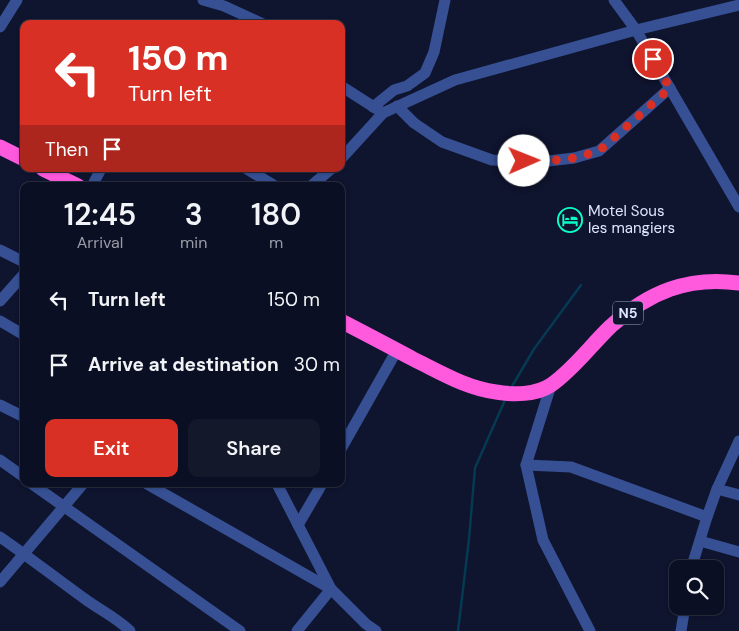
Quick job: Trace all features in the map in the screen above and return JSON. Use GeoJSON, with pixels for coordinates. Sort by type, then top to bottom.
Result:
{"type":"FeatureCollection","features":[{"type":"Feature","properties":{"kind":"highway"},"geometry":{"type":"LineString","coordinates":[[0,147],[20,157]]}},
{"type":"Feature","properties":{"kind":"highway"},"geometry":{"type":"LineString","coordinates":[[49,172],[70,182]]}},
{"type":"Feature","properties":{"kind":"highway","name":"N5"},"geometry":{"type":"LineString","coordinates":[[545,388],[574,364],[612,326],[638,306],[664,290],[693,282],[720,280],[739,283]]}},
{"type":"Feature","properties":{"kind":"highway"},"geometry":{"type":"LineString","coordinates":[[345,323],[472,387],[518,394],[545,388]]}},
{"type":"Feature","properties":{"kind":"street"},"geometry":{"type":"LineString","coordinates":[[0,27],[17,0]]}},
{"type":"Feature","properties":{"kind":"street"},"geometry":{"type":"LineString","coordinates":[[202,0],[224,6],[254,20]]}},
{"type":"Feature","properties":{"kind":"street"},"geometry":{"type":"LineString","coordinates":[[345,154],[394,90],[407,86],[425,73],[434,52],[445,0]]}},
{"type":"Feature","properties":{"kind":"street"},"geometry":{"type":"LineString","coordinates":[[614,0],[636,30],[739,208]]}},
{"type":"Feature","properties":{"kind":"street"},"geometry":{"type":"LineString","coordinates":[[345,89],[378,110],[397,106],[456,80],[636,30],[739,5]]}},
{"type":"Feature","properties":{"kind":"street"},"geometry":{"type":"LineString","coordinates":[[397,106],[414,123],[442,142],[492,160],[540,162],[574,158],[599,151],[670,88]]}},
{"type":"Feature","properties":{"kind":"street"},"geometry":{"type":"LineString","coordinates":[[253,172],[269,182]]}},
{"type":"Feature","properties":{"kind":"street"},"geometry":{"type":"LineString","coordinates":[[316,182],[327,172]]}},
{"type":"Feature","properties":{"kind":"street"},"geometry":{"type":"LineString","coordinates":[[0,250],[20,260]]}},
{"type":"Feature","properties":{"kind":"street"},"geometry":{"type":"LineString","coordinates":[[0,301],[20,278]]}},
{"type":"Feature","properties":{"kind":"street"},"geometry":{"type":"LineString","coordinates":[[0,321],[20,333]]}},
{"type":"Feature","properties":{"kind":"street"},"geometry":{"type":"LineString","coordinates":[[345,436],[397,350]]}},
{"type":"Feature","properties":{"kind":"street"},"geometry":{"type":"LineString","coordinates":[[545,388],[526,466],[543,540],[590,631]]}},
{"type":"Feature","properties":{"kind":"street"},"geometry":{"type":"LineString","coordinates":[[0,405],[20,415]]}},
{"type":"Feature","properties":{"kind":"street"},"geometry":{"type":"LineString","coordinates":[[694,560],[717,490],[739,441]]}},
{"type":"Feature","properties":{"kind":"street"},"geometry":{"type":"LineString","coordinates":[[0,460],[20,474]]}},
{"type":"Feature","properties":{"kind":"street"},"geometry":{"type":"LineString","coordinates":[[526,466],[571,467],[707,517]]}},
{"type":"Feature","properties":{"kind":"street"},"geometry":{"type":"LineString","coordinates":[[36,487],[240,631]]}},
{"type":"Feature","properties":{"kind":"street"},"geometry":{"type":"LineString","coordinates":[[0,582],[81,487]]}},
{"type":"Feature","properties":{"kind":"street"},"geometry":{"type":"LineString","coordinates":[[152,487],[331,589],[366,624],[376,631]]}},
{"type":"Feature","properties":{"kind":"street"},"geometry":{"type":"LineString","coordinates":[[278,487],[331,589]]}},
{"type":"Feature","properties":{"kind":"street"},"geometry":{"type":"LineString","coordinates":[[298,526],[320,487]]}},
{"type":"Feature","properties":{"kind":"street"},"geometry":{"type":"LineString","coordinates":[[717,490],[739,495]]}},
{"type":"Feature","properties":{"kind":"street"},"geometry":{"type":"LineString","coordinates":[[0,537],[25,553],[130,631]]}},
{"type":"Feature","properties":{"kind":"street"},"geometry":{"type":"LineString","coordinates":[[700,541],[739,552]]}},
{"type":"Feature","properties":{"kind":"street"},"geometry":{"type":"LineString","coordinates":[[297,631],[331,589]]}},
{"type":"Feature","properties":{"kind":"street"},"geometry":{"type":"LineString","coordinates":[[681,631],[684,615]]}},
{"type":"Feature","properties":{"kind":"waterway"},"geometry":{"type":"LineString","coordinates":[[511,388],[534,349],[581,285]]}},
{"type":"Feature","properties":{"kind":"waterway"},"geometry":{"type":"LineString","coordinates":[[458,631],[475,468],[505,400]]}},
{"type":"Feature","properties":{"kind":"place","name":"Motel Sous les mangiers"},"geometry":{"type":"Point","coordinates":[570,220]}},
{"type":"Feature","properties":{"kind":"route"},"geometry":{"type":"LineString","coordinates":[[524,161],[540,162],[574,158],[599,151],[670,88],[653,59]]}}]}
